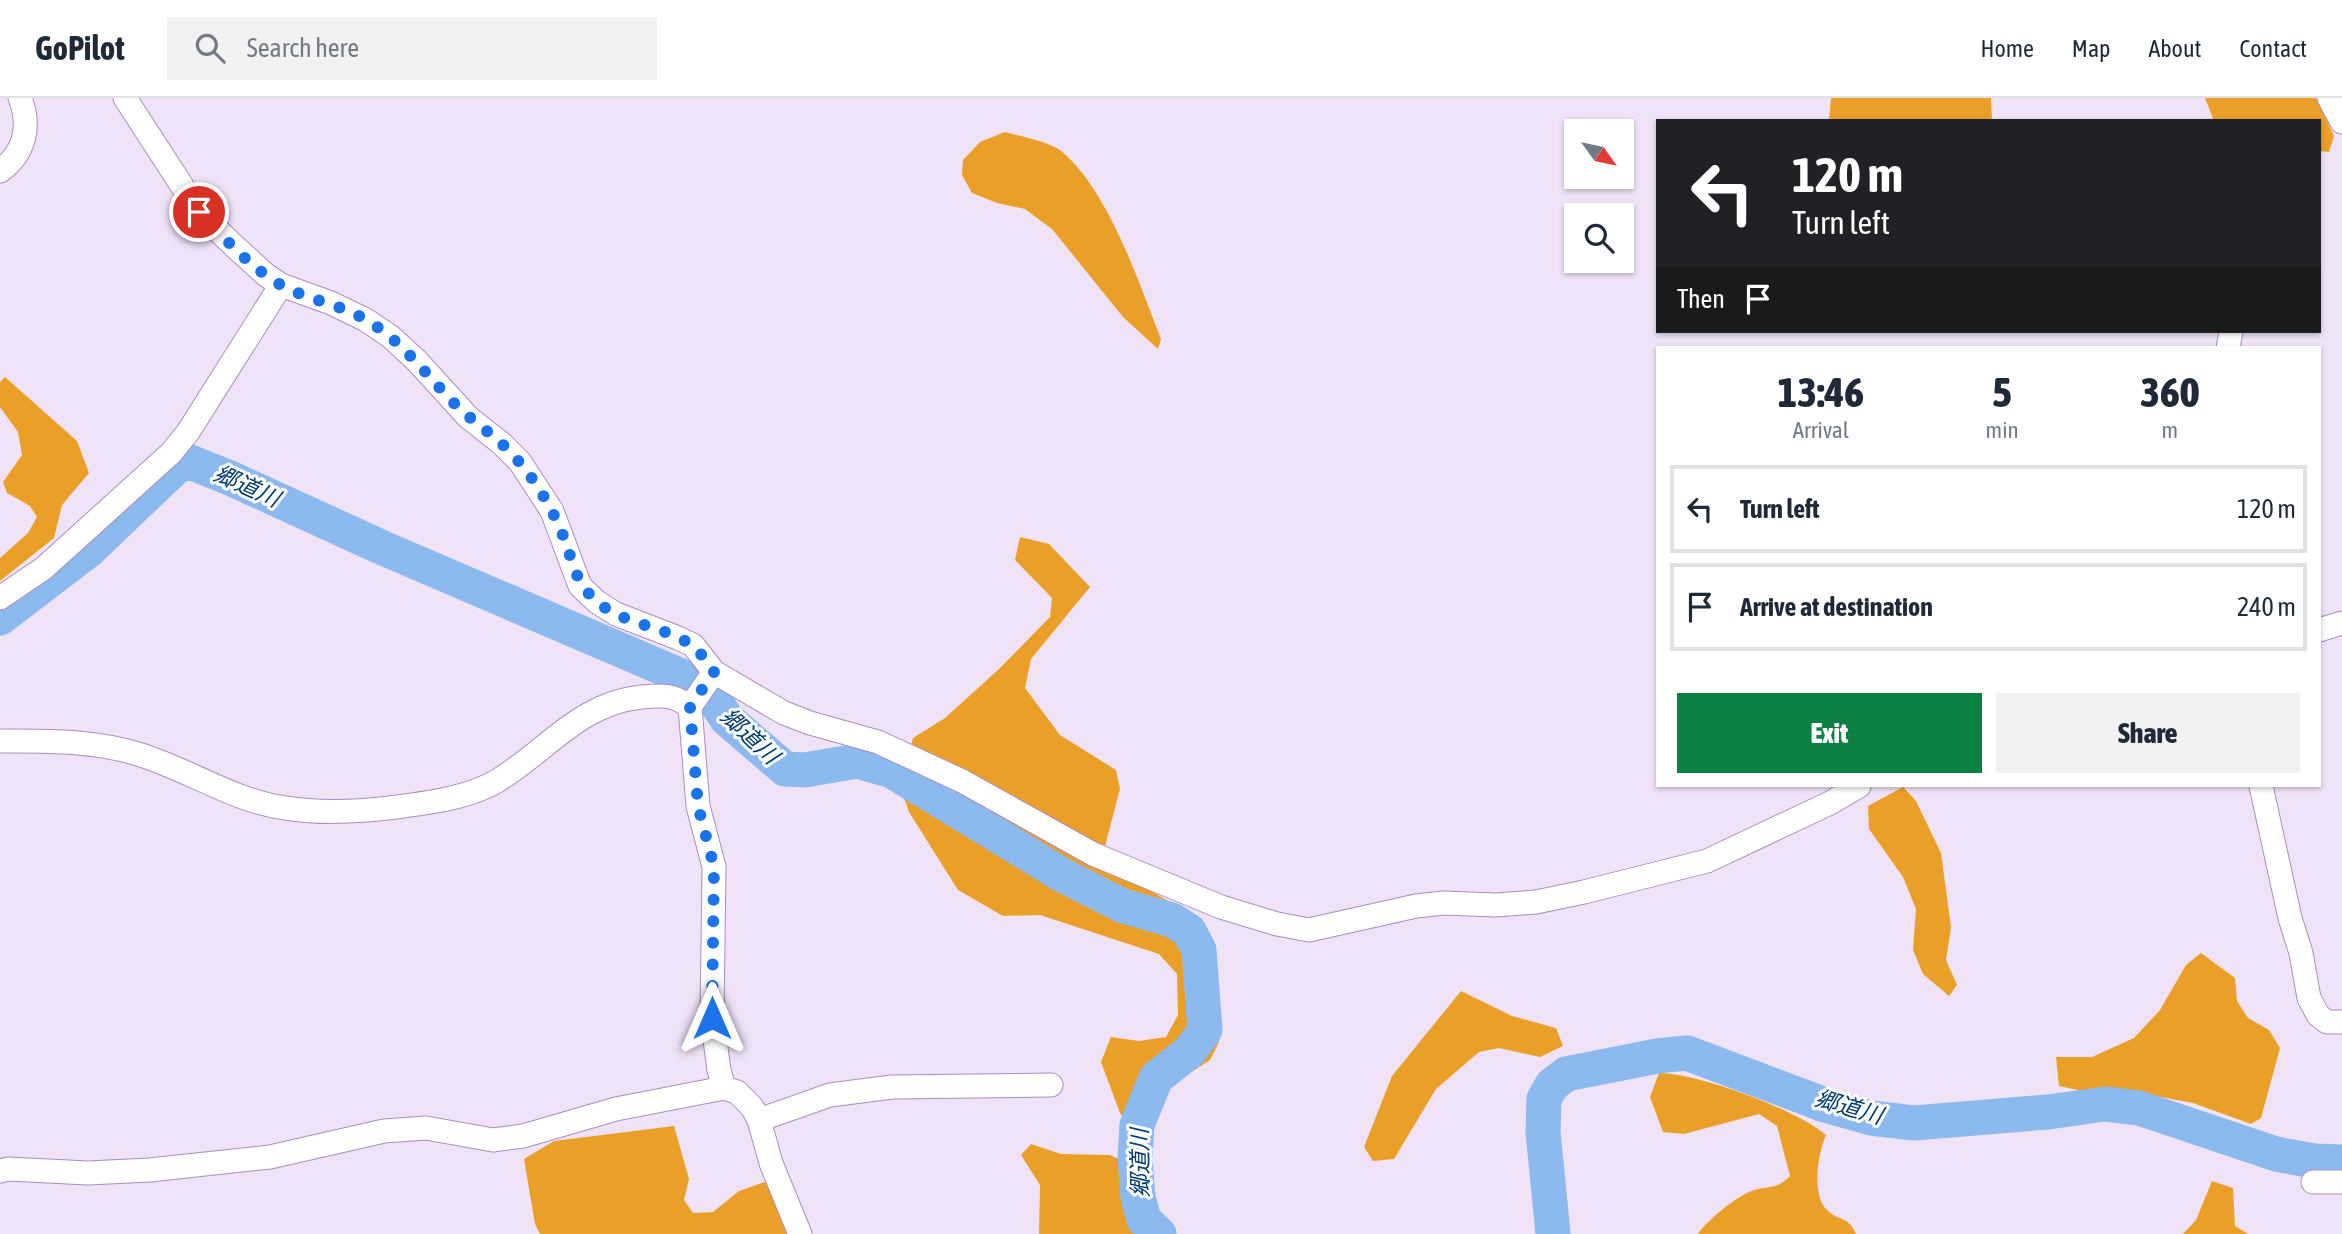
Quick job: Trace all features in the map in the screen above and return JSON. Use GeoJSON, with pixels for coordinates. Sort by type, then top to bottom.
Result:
{"type":"FeatureCollection","features":[{"type":"Feature","properties":{"kind":"street"},"geometry":{"type":"LineString","coordinates":[[0,172],[19,152],[26,132],[26,114],[20,98]]}},
{"type":"Feature","properties":{"kind":"street"},"geometry":{"type":"LineString","coordinates":[[125,98],[199,212],[266,275],[281,285],[331,303],[366,320],[391,337],[468,417],[520,462],[552,511],[580,586],[597,602],[616,614],[692,645],[702,690],[698,806],[714,867],[712,1018],[724,1088]]}},
{"type":"Feature","properties":{"kind":"street"},"geometry":{"type":"LineString","coordinates":[[2329,98],[2342,122]]}},
{"type":"Feature","properties":{"kind":"street"},"geometry":{"type":"LineString","coordinates":[[0,598],[44,568],[171,453],[188,432],[281,285]]}},
{"type":"Feature","properties":{"kind":"street"},"geometry":{"type":"LineString","coordinates":[[2321,629],[2342,623]]}},
{"type":"Feature","properties":{"kind":"street"},"geometry":{"type":"LineString","coordinates":[[0,741],[107,745],[144,755],[259,803],[285,808],[383,810],[480,790],[500,779],[576,721],[601,706],[630,698],[663,694],[679,698],[702,690],[878,742],[961,781],[1093,853],[1221,907],[1277,924],[1308,930],[1416,906],[1444,903],[1496,905],[1535,901],[1652,876],[1707,861],[1830,803],[1857,787]]}},
{"type":"Feature","properties":{"kind":"street"},"geometry":{"type":"LineString","coordinates":[[2261,787],[2290,918],[2301,953],[2309,998],[2318,1015],[2326,1022],[2342,1022]]}},
{"type":"Feature","properties":{"kind":"street"},"geometry":{"type":"LineString","coordinates":[[759,1120],[830,1095],[892,1087],[1051,1085]]}},
{"type":"Feature","properties":{"kind":"street"},"geometry":{"type":"LineString","coordinates":[[0,1171],[8,1169],[88,1173],[150,1170],[270,1157],[384,1131],[426,1128],[493,1140],[523,1136],[616,1109],[724,1088],[737,1092],[752,1107],[759,1120],[771,1163],[800,1234]]}},
{"type":"Feature","properties":{"kind":"street"},"geometry":{"type":"LineString","coordinates":[[2314,1182],[2342,1182]]}},
{"type":"Feature","properties":{"kind":"shaded area"},"geometry":{"type":"Polygon","coordinates":[[[1831,98],[1991,98],[1992,119],[1829,119],[1831,98]]]}},
{"type":"Feature","properties":{"kind":"shaded area"},"geometry":{"type":"Polygon","coordinates":[[[2205,98],[2316,98],[2334,136],[2329,152],[2321,151],[2321,119],[2213,119],[2205,98]]]}},
{"type":"Feature","properties":{"kind":"shaded area"},"geometry":{"type":"Polygon","coordinates":[[[1005,132],[1042,142],[1061,151],[1093,189],[1132,265],[1161,339],[1158,349],[1123,317],[1052,229],[1025,209],[997,203],[972,193],[962,175],[963,160],[980,142],[1005,132]]]}},
{"type":"Feature","properties":{"kind":"shaded area"},"geometry":{"type":"Polygon","coordinates":[[[5,377],[77,441],[89,473],[62,505],[54,538],[0,581],[0,558],[28,533],[37,517],[30,506],[7,493],[3,482],[22,455],[18,432],[0,407],[0,382],[5,377]]]}},
{"type":"Feature","properties":{"kind":"shaded area"},"geometry":{"type":"Polygon","coordinates":[[[1020,537],[1049,544],[1090,587],[1031,659],[1025,688],[1060,735],[1116,770],[1120,789],[1104,850],[1106,871],[1181,908],[1211,954],[1219,1042],[1210,1060],[1176,1082],[1158,1099],[1153,1118],[1128,1125],[1120,1113],[1101,1062],[1111,1037],[1139,1041],[1166,1037],[1178,1015],[1177,974],[1159,954],[1040,915],[1003,916],[958,890],[909,812],[901,789],[913,738],[945,718],[999,669],[1050,617],[1052,598],[1015,560],[1020,537]]]}},
{"type":"Feature","properties":{"kind":"shaded area"},"geometry":{"type":"Polygon","coordinates":[[[1903,787],[1916,801],[1941,853],[1951,927],[1946,960],[1957,985],[1949,996],[1923,974],[1913,950],[1916,909],[1903,877],[1869,829],[1868,806],[1903,787]]]}},
{"type":"Feature","properties":{"kind":"shaded area"},"geometry":{"type":"Polygon","coordinates":[[[2201,953],[2235,978],[2237,1001],[2248,1018],[2269,1030],[2280,1048],[2261,1118],[2251,1124],[2193,1103],[2140,1093],[2087,1092],[2059,1086],[2056,1057],[2092,1057],[2134,1038],[2160,1010],[2186,965],[2201,953]]]}},
{"type":"Feature","properties":{"kind":"shaded area"},"geometry":{"type":"Polygon","coordinates":[[[1461,991],[1512,1016],[1556,1028],[1563,1046],[1540,1057],[1499,1048],[1479,1052],[1436,1089],[1394,1159],[1373,1161],[1364,1147],[1392,1076],[1461,991]]]}},
{"type":"Feature","properties":{"kind":"shaded area"},"geometry":{"type":"Polygon","coordinates":[[[1659,1073],[1697,1079],[1771,1104],[1826,1135],[1817,1174],[1819,1194],[1827,1210],[1850,1224],[1856,1234],[1698,1234],[1714,1216],[1736,1200],[1749,1192],[1780,1184],[1790,1176],[1777,1126],[1759,1114],[1684,1134],[1663,1132],[1650,1097],[1659,1073]]]}},
{"type":"Feature","properties":{"kind":"shaded area"},"geometry":{"type":"Polygon","coordinates":[[[674,1126],[689,1179],[684,1200],[693,1213],[713,1212],[739,1191],[765,1182],[797,1234],[540,1234],[535,1224],[524,1159],[554,1141],[674,1126]]]}},
{"type":"Feature","properties":{"kind":"shaded area"},"geometry":{"type":"Polygon","coordinates":[[[1031,1144],[1061,1154],[1110,1155],[1125,1162],[1126,1218],[1140,1234],[1039,1234],[1040,1185],[1021,1155],[1031,1144]]]}},
{"type":"Feature","properties":{"kind":"shaded area"},"geometry":{"type":"Polygon","coordinates":[[[2212,1181],[2233,1188],[2235,1226],[2248,1234],[2183,1234],[2196,1220],[2212,1181]]]}},
{"type":"Feature","properties":{"kind":"waterway","name":"郷道川"},"geometry":{"type":"LineString","coordinates":[[0,618],[89,550],[178,465],[190,462],[686,678],[709,692],[727,719],[785,769],[805,770],[857,761],[892,771],[1062,875],[1123,906],[1172,920],[1189,931],[1199,950],[1205,1030],[1190,1051],[1156,1078],[1137,1125],[1135,1159],[1138,1197],[1144,1220],[1159,1234]]}},
{"type":"Feature","properties":{"kind":"waterway","name":"郷道川"},"geometry":{"type":"LineString","coordinates":[[1553,1234],[1543,1132],[1544,1099],[1552,1085],[1566,1074],[1657,1056],[1687,1053],[1825,1105],[1871,1118],[1914,1123],[2048,1112],[2105,1104],[2139,1108],[2276,1154],[2314,1161],[2342,1162]]}},
{"type":"Feature","properties":{"kind":"route"},"geometry":{"type":"LineString","coordinates":[[199,212],[266,275],[281,285],[331,303],[366,320],[391,337],[468,417],[520,462],[552,511],[580,586],[597,602],[616,614],[692,645],[714,672],[690,707],[698,806],[714,867],[712,1018]]}}]}
